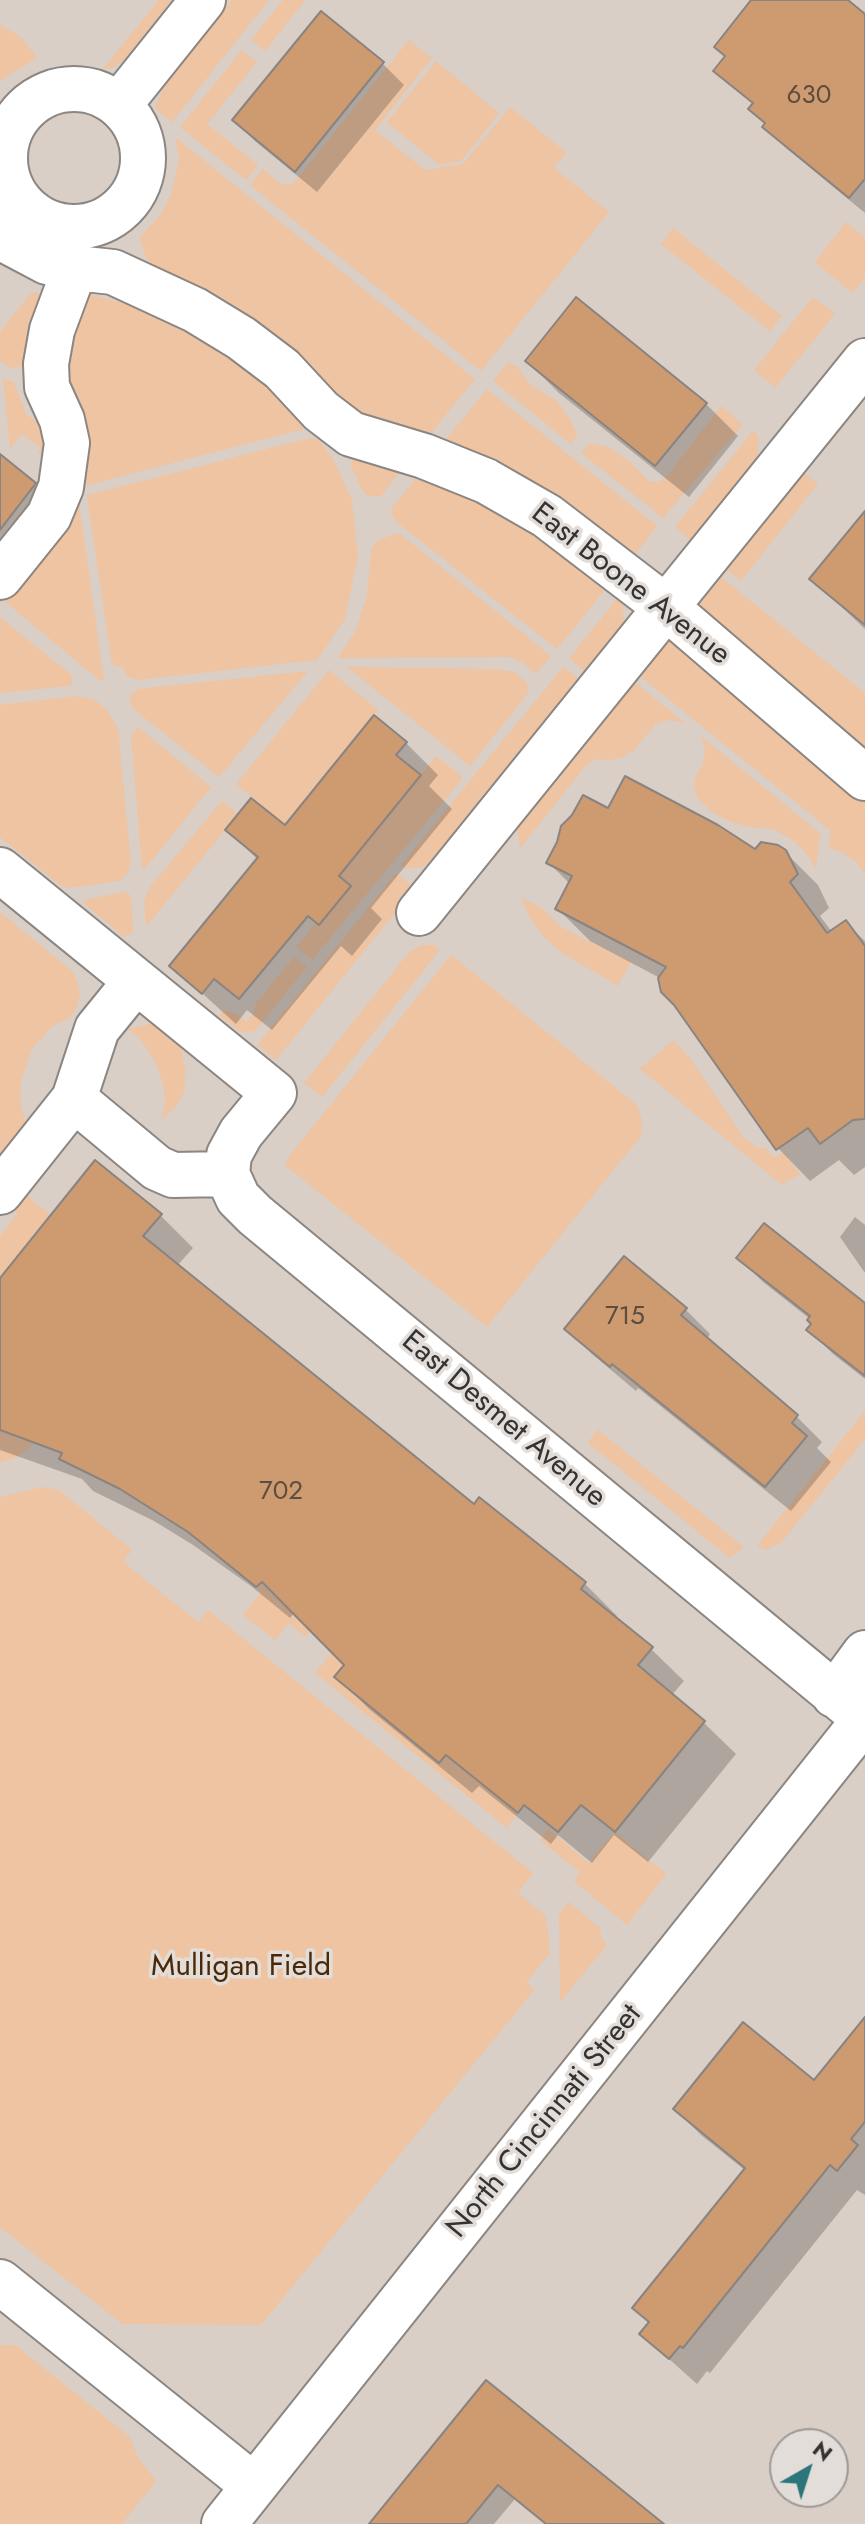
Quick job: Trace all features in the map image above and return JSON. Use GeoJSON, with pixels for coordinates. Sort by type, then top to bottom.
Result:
{"type":"FeatureCollection","features":[{"type":"Feature","properties":{"kind":"street"},"geometry":{"type":"LineString","coordinates":[[119,105],[203,0]]}},
{"type":"Feature","properties":{"kind":"street","name":"East Boone Avenue"},"geometry":{"type":"LineString","coordinates":[[0,231],[9,242],[47,262],[113,272],[195,310],[241,338],[282,369],[321,411],[344,430],[424,456],[486,481],[568,530],[667,608],[865,778]]}},
{"type":"Feature","properties":{"kind":"street"},"geometry":{"type":"LineString","coordinates":[[0,577],[49,516],[61,487],[67,443],[62,420],[47,387],[46,364],[52,330],[75,268]]}},
{"type":"Feature","properties":{"kind":"street"},"geometry":{"type":"LineString","coordinates":[[419,913],[865,361]]}},
{"type":"Feature","properties":{"kind":"street"},"geometry":{"type":"LineString","coordinates":[[0,870],[274,1093],[233,1148],[227,1174],[173,1175],[157,1168],[74,1099]]}},
{"type":"Feature","properties":{"kind":"street"},"geometry":{"type":"LineString","coordinates":[[0,1192],[74,1099],[97,1029],[136,981]]}},
{"type":"Feature","properties":{"kind":"street","name":"East Desmet Avenue"},"geometry":{"type":"LineString","coordinates":[[227,1174],[238,1198],[255,1215],[855,1711]]}},
{"type":"Feature","properties":{"kind":"street","name":"North Cincinnati Street"},"geometry":{"type":"LineString","coordinates":[[224,2524],[855,1711],[865,1653]]}},
{"type":"Feature","properties":{"kind":"street"},"geometry":{"type":"LineString","coordinates":[[0,2282],[254,2486]]}},
{"type":"Feature","properties":{"kind":"shaded area"},"geometry":{"type":"Polygon","coordinates":[[[0,0],[865,0],[865,2524],[0,2524],[0,0]]]}},
{"type":"Feature","properties":{"kind":"green space"},"geometry":{"type":"Polygon","coordinates":[[[159,0],[172,0],[126,58],[115,67],[102,70],[159,0]]]}},
{"type":"Feature","properties":{"kind":"green space"},"geometry":{"type":"Polygon","coordinates":[[[232,0],[269,0],[172,122],[155,108],[166,81],[232,0]]]}},
{"type":"Feature","properties":{"kind":"green space"},"geometry":{"type":"Polygon","coordinates":[[[283,0],[305,0],[265,51],[251,40],[283,0]]]}},
{"type":"Feature","properties":{"kind":"green space"},"geometry":{"type":"Polygon","coordinates":[[[0,24],[22,38],[37,58],[0,81],[0,24]]]}},
{"type":"Feature","properties":{"kind":"green space"},"geometry":{"type":"Polygon","coordinates":[[[409,40],[432,58],[375,130],[425,170],[463,164],[510,107],[566,152],[554,168],[609,212],[481,371],[250,185],[263,169],[281,184],[293,184],[409,40]]]}},
{"type":"Feature","properties":{"kind":"green space"},"geometry":{"type":"Polygon","coordinates":[[[242,50],[257,62],[207,124],[258,165],[246,180],[180,127],[242,50]]]}},
{"type":"Feature","properties":{"kind":"green space"},"geometry":{"type":"Polygon","coordinates":[[[436,61],[499,113],[461,161],[439,165],[387,122],[436,61]]]}},
{"type":"Feature","properties":{"kind":"green space"},"geometry":{"type":"Polygon","coordinates":[[[175,137],[475,379],[427,438],[364,419],[156,269],[147,259],[139,238],[162,213],[171,195],[179,159],[175,137]]]}},
{"type":"Feature","properties":{"kind":"green space"},"geometry":{"type":"Polygon","coordinates":[[[846,222],[865,237],[865,278],[853,293],[815,262],[846,222]]]}},
{"type":"Feature","properties":{"kind":"green space"},"geometry":{"type":"Polygon","coordinates":[[[673,228],[782,316],[770,331],[661,244],[673,228]]]}},
{"type":"Feature","properties":{"kind":"green space"},"geometry":{"type":"Polygon","coordinates":[[[31,293],[42,294],[31,365],[10,368],[0,361],[0,332],[31,293]]]}},
{"type":"Feature","properties":{"kind":"green space"},"geometry":{"type":"Polygon","coordinates":[[[88,294],[147,310],[187,327],[272,384],[307,422],[304,429],[84,486],[61,366],[88,294]]]}},
{"type":"Feature","properties":{"kind":"green space"},"geometry":{"type":"Polygon","coordinates":[[[813,297],[835,314],[775,388],[754,370],[813,297]]]}},
{"type":"Feature","properties":{"kind":"green space"},"geometry":{"type":"Polygon","coordinates":[[[508,363],[517,366],[530,384],[557,401],[571,420],[577,436],[571,444],[493,381],[508,363]]]}},
{"type":"Feature","properties":{"kind":"green space"},"geometry":{"type":"Polygon","coordinates":[[[3,379],[14,382],[26,414],[39,424],[45,422],[50,463],[38,453],[41,448],[22,434],[10,449],[3,379]]]}},
{"type":"Feature","properties":{"kind":"green space"},"geometry":{"type":"Polygon","coordinates":[[[487,389],[657,526],[633,557],[443,443],[487,389]]]}},
{"type":"Feature","properties":{"kind":"green space"},"geometry":{"type":"Polygon","coordinates":[[[721,406],[743,424],[663,518],[581,453],[589,444],[606,446],[625,458],[649,481],[659,482],[668,475],[721,406]]]}},
{"type":"Feature","properties":{"kind":"green space"},"geometry":{"type":"Polygon","coordinates":[[[753,431],[759,437],[756,466],[694,543],[675,527],[753,431]]]}},
{"type":"Feature","properties":{"kind":"green space"},"geometry":{"type":"Polygon","coordinates":[[[310,438],[320,440],[335,463],[352,500],[358,556],[345,619],[317,660],[137,680],[127,676],[122,666],[115,666],[111,659],[87,495],[310,438]]]}},
{"type":"Feature","properties":{"kind":"green space"},"geometry":{"type":"Polygon","coordinates":[[[358,456],[403,468],[381,496],[369,496],[363,492],[351,466],[352,460],[358,456]]]}},
{"type":"Feature","properties":{"kind":"green space"},"geometry":{"type":"Polygon","coordinates":[[[800,469],[818,484],[741,581],[722,566],[800,469]]]}},
{"type":"Feature","properties":{"kind":"green space"},"geometry":{"type":"Polygon","coordinates":[[[419,475],[483,502],[537,531],[609,585],[557,649],[392,516],[392,507],[419,475]]]}},
{"type":"Feature","properties":{"kind":"green space"},"geometry":{"type":"Polygon","coordinates":[[[79,502],[104,680],[98,679],[2,599],[79,502]]]}},
{"type":"Feature","properties":{"kind":"green space"},"geometry":{"type":"Polygon","coordinates":[[[399,533],[551,656],[536,674],[522,662],[509,657],[338,658],[356,630],[367,595],[371,550],[378,540],[399,533]]]}},
{"type":"Feature","properties":{"kind":"green space"},"geometry":{"type":"Polygon","coordinates":[[[716,573],[865,693],[865,751],[705,614],[700,604],[703,590],[716,573]]]}},
{"type":"Feature","properties":{"kind":"green space"},"geometry":{"type":"Polygon","coordinates":[[[621,594],[625,597],[622,610],[626,626],[588,674],[569,658],[621,594]]]}},
{"type":"Feature","properties":{"kind":"green space"},"geometry":{"type":"Polygon","coordinates":[[[0,617],[71,675],[73,681],[70,686],[0,693],[0,617]]]}},
{"type":"Feature","properties":{"kind":"green space"},"geometry":{"type":"Polygon","coordinates":[[[675,641],[687,647],[865,800],[865,874],[857,862],[829,848],[830,830],[636,673],[665,642],[675,641]]]}},
{"type":"Feature","properties":{"kind":"green space"},"geometry":{"type":"Polygon","coordinates":[[[347,667],[496,669],[514,672],[527,683],[528,693],[470,766],[347,667]]]}},
{"type":"Feature","properties":{"kind":"green space"},"geometry":{"type":"Polygon","coordinates":[[[563,667],[582,682],[437,861],[422,867],[405,868],[401,865],[563,667]]]}},
{"type":"Feature","properties":{"kind":"green space"},"geometry":{"type":"Polygon","coordinates":[[[329,670],[378,710],[285,825],[236,784],[329,670]]]}},
{"type":"Feature","properties":{"kind":"green space"},"geometry":{"type":"Polygon","coordinates":[[[308,671],[219,777],[131,707],[130,695],[138,689],[308,671]]]}},
{"type":"Feature","properties":{"kind":"green space"},"geometry":{"type":"Polygon","coordinates":[[[631,679],[685,723],[667,720],[655,725],[633,751],[621,758],[608,761],[598,759],[588,763],[519,846],[517,823],[631,679]]]}},
{"type":"Feature","properties":{"kind":"green space"},"geometry":{"type":"Polygon","coordinates":[[[76,696],[95,700],[107,710],[118,729],[131,862],[128,873],[120,881],[69,888],[61,886],[0,837],[0,705],[76,696]]]}},
{"type":"Feature","properties":{"kind":"green space"},"geometry":{"type":"Polygon","coordinates":[[[138,727],[211,787],[144,870],[131,736],[138,727]]]}},
{"type":"Feature","properties":{"kind":"green space"},"geometry":{"type":"Polygon","coordinates":[[[701,736],[820,833],[816,869],[793,840],[772,829],[747,827],[729,821],[712,812],[698,798],[694,789],[695,778],[705,751],[701,736]]]}},
{"type":"Feature","properties":{"kind":"green space"},"geometry":{"type":"Polygon","coordinates":[[[436,756],[463,778],[312,960],[296,947],[316,922],[320,925],[351,886],[339,876],[436,756]]]}},
{"type":"Feature","properties":{"kind":"green space"},"geometry":{"type":"Polygon","coordinates":[[[222,801],[238,814],[146,927],[144,901],[149,888],[222,801]]]}},
{"type":"Feature","properties":{"kind":"green space"},"geometry":{"type":"Polygon","coordinates":[[[396,873],[415,888],[276,1060],[257,1045],[396,873]]]}},
{"type":"Feature","properties":{"kind":"green space"},"geometry":{"type":"Polygon","coordinates":[[[124,892],[131,897],[133,932],[124,937],[84,900],[124,892]]]}},
{"type":"Feature","properties":{"kind":"green space"},"geometry":{"type":"Polygon","coordinates":[[[521,897],[542,908],[561,927],[631,962],[618,986],[559,951],[542,935],[528,915],[521,897]]]}},
{"type":"Feature","properties":{"kind":"green space"},"geometry":{"type":"Polygon","coordinates":[[[0,912],[72,971],[80,995],[70,1018],[51,1027],[32,1049],[21,1082],[21,1105],[26,1125],[0,1158],[0,912]]]}},
{"type":"Feature","properties":{"kind":"green space"},"geometry":{"type":"Polygon","coordinates":[[[422,945],[434,945],[440,950],[322,1097],[304,1083],[410,951],[422,945]]]}},
{"type":"Feature","properties":{"kind":"green space"},"geometry":{"type":"Polygon","coordinates":[[[451,955],[637,1105],[642,1120],[641,1136],[487,1327],[286,1166],[286,1160],[451,955]]]}},
{"type":"Feature","properties":{"kind":"green space"},"geometry":{"type":"Polygon","coordinates":[[[294,957],[307,967],[255,1031],[240,1032],[219,1015],[224,1010],[247,1021],[256,1003],[294,957]]]}},
{"type":"Feature","properties":{"kind":"green space"},"geometry":{"type":"Polygon","coordinates":[[[149,1024],[165,1028],[180,1046],[186,1071],[184,1092],[176,1107],[161,1120],[165,1102],[155,1061],[141,1040],[128,1029],[149,1024]]]}},
{"type":"Feature","properties":{"kind":"green space"},"geometry":{"type":"Polygon","coordinates":[[[673,1040],[690,1058],[743,1137],[757,1148],[766,1148],[774,1158],[784,1152],[800,1174],[782,1185],[640,1069],[673,1040]]]}},
{"type":"Feature","properties":{"kind":"green space"},"geometry":{"type":"Polygon","coordinates":[[[22,1192],[50,1215],[0,1278],[0,1236],[18,1213],[11,1206],[22,1192]]]}},
{"type":"Feature","properties":{"kind":"green space"},"geometry":{"type":"Polygon","coordinates":[[[865,1411],[865,1439],[781,1543],[766,1550],[757,1546],[865,1411]]]}},
{"type":"Feature","properties":{"kind":"green space"},"geometry":{"type":"Polygon","coordinates":[[[597,1429],[744,1547],[730,1558],[588,1443],[597,1429]]]}},
{"type":"Feature","properties":{"kind":"green space"},"geometry":{"type":"Polygon","coordinates":[[[0,1430],[38,1437],[17,1457],[0,1463],[0,1430]]]}},
{"type":"Feature","properties":{"kind":"green space","name":"Mulligan Field"},"geometry":{"type":"Polygon","coordinates":[[[43,1487],[59,1490],[132,1550],[123,1562],[198,1622],[208,1610],[533,1873],[518,1893],[546,1916],[550,1953],[526,1983],[534,1990],[261,2325],[122,2324],[0,2227],[0,1497],[43,1487]]]}},
{"type":"Feature","properties":{"kind":"green space"},"geometry":{"type":"Polygon","coordinates":[[[260,1583],[303,1624],[317,1622],[306,1637],[289,1623],[275,1640],[243,1615],[261,1592],[256,1587],[260,1583]]]}},
{"type":"Feature","properties":{"kind":"green space"},"geometry":{"type":"Polygon","coordinates":[[[353,1627],[365,1638],[335,1676],[439,1762],[446,1755],[518,1813],[507,1828],[315,1673],[353,1627]]]}},
{"type":"Feature","properties":{"kind":"green space"},"geometry":{"type":"Polygon","coordinates":[[[548,1829],[589,1863],[615,1832],[666,1874],[627,1925],[574,1881],[580,1872],[540,1840],[548,1829]]]}},
{"type":"Feature","properties":{"kind":"green space"},"geometry":{"type":"Polygon","coordinates":[[[569,1902],[601,1929],[600,1936],[607,1945],[560,2002],[559,1914],[569,1902]]]}},
{"type":"Feature","properties":{"kind":"green space"},"geometry":{"type":"Polygon","coordinates":[[[15,2345],[131,2438],[137,2456],[156,2481],[122,2524],[0,2524],[0,2346],[15,2345]]]}},
{"type":"Feature","properties":{"kind":"building"},"geometry":{"type":"Polygon","coordinates":[[[751,0],[848,0],[865,14],[865,179],[849,198],[762,127],[765,123],[748,109],[753,103],[713,71],[725,56],[714,47],[751,0]]]}},
{"type":"Feature","properties":{"kind":"building"},"geometry":{"type":"Polygon","coordinates":[[[321,11],[384,62],[295,172],[232,120],[321,11]]]}},
{"type":"Feature","properties":{"kind":"building"},"geometry":{"type":"Polygon","coordinates":[[[576,297],[707,403],[655,466],[525,361],[576,297]]]}},
{"type":"Feature","properties":{"kind":"building"},"geometry":{"type":"Polygon","coordinates":[[[0,454],[36,483],[0,530],[0,454]]]}},
{"type":"Feature","properties":{"kind":"building"},"geometry":{"type":"Polygon","coordinates":[[[865,511],[865,625],[809,579],[865,511]]]}},
{"type":"Feature","properties":{"kind":"building"},"geometry":{"type":"Polygon","coordinates":[[[374,715],[407,742],[396,755],[421,775],[339,876],[351,886],[319,925],[308,916],[239,999],[214,979],[202,994],[169,966],[258,857],[225,830],[251,798],[285,825],[374,715]]]}},
{"type":"Feature","properties":{"kind":"building"},"geometry":{"type":"Polygon","coordinates":[[[625,776],[718,825],[755,849],[761,842],[786,850],[798,874],[790,882],[827,933],[846,920],[865,946],[865,1119],[853,1120],[820,1144],[808,1128],[776,1150],[674,1005],[661,992],[658,978],[666,967],[555,909],[572,876],[546,863],[561,826],[572,815],[583,795],[608,808],[625,776]]]}},
{"type":"Feature","properties":{"kind":"building"},"geometry":{"type":"Polygon","coordinates":[[[95,1160],[162,1214],[143,1236],[474,1504],[479,1497],[586,1582],[581,1589],[653,1647],[638,1665],[705,1721],[615,1832],[581,1805],[558,1832],[524,1805],[518,1813],[446,1755],[439,1763],[334,1677],[344,1665],[262,1582],[256,1587],[188,1532],[120,1489],[59,1459],[62,1453],[0,1430],[0,1278],[95,1160]]]}},
{"type":"Feature","properties":{"kind":"building"},"geometry":{"type":"Polygon","coordinates":[[[764,1223],[865,1303],[865,1376],[806,1330],[811,1324],[807,1320],[810,1316],[736,1258],[764,1223]]]}},
{"type":"Feature","properties":{"kind":"building"},"geometry":{"type":"Polygon","coordinates":[[[624,1256],[687,1308],[681,1315],[798,1415],[792,1423],[807,1436],[765,1487],[564,1329],[624,1256]]]}},
{"type":"Feature","properties":{"kind":"building"},"geometry":{"type":"Polygon","coordinates":[[[865,2017],[865,2122],[851,2139],[858,2145],[837,2171],[830,2165],[683,2348],[680,2346],[669,2359],[639,2334],[649,2322],[632,2308],[745,2168],[673,2109],[743,2022],[814,2080],[865,2017]]]}},
{"type":"Feature","properties":{"kind":"building"},"geometry":{"type":"Polygon","coordinates":[[[486,2380],[664,2524],[546,2524],[498,2485],[466,2524],[369,2524],[486,2380]]]}}]}
